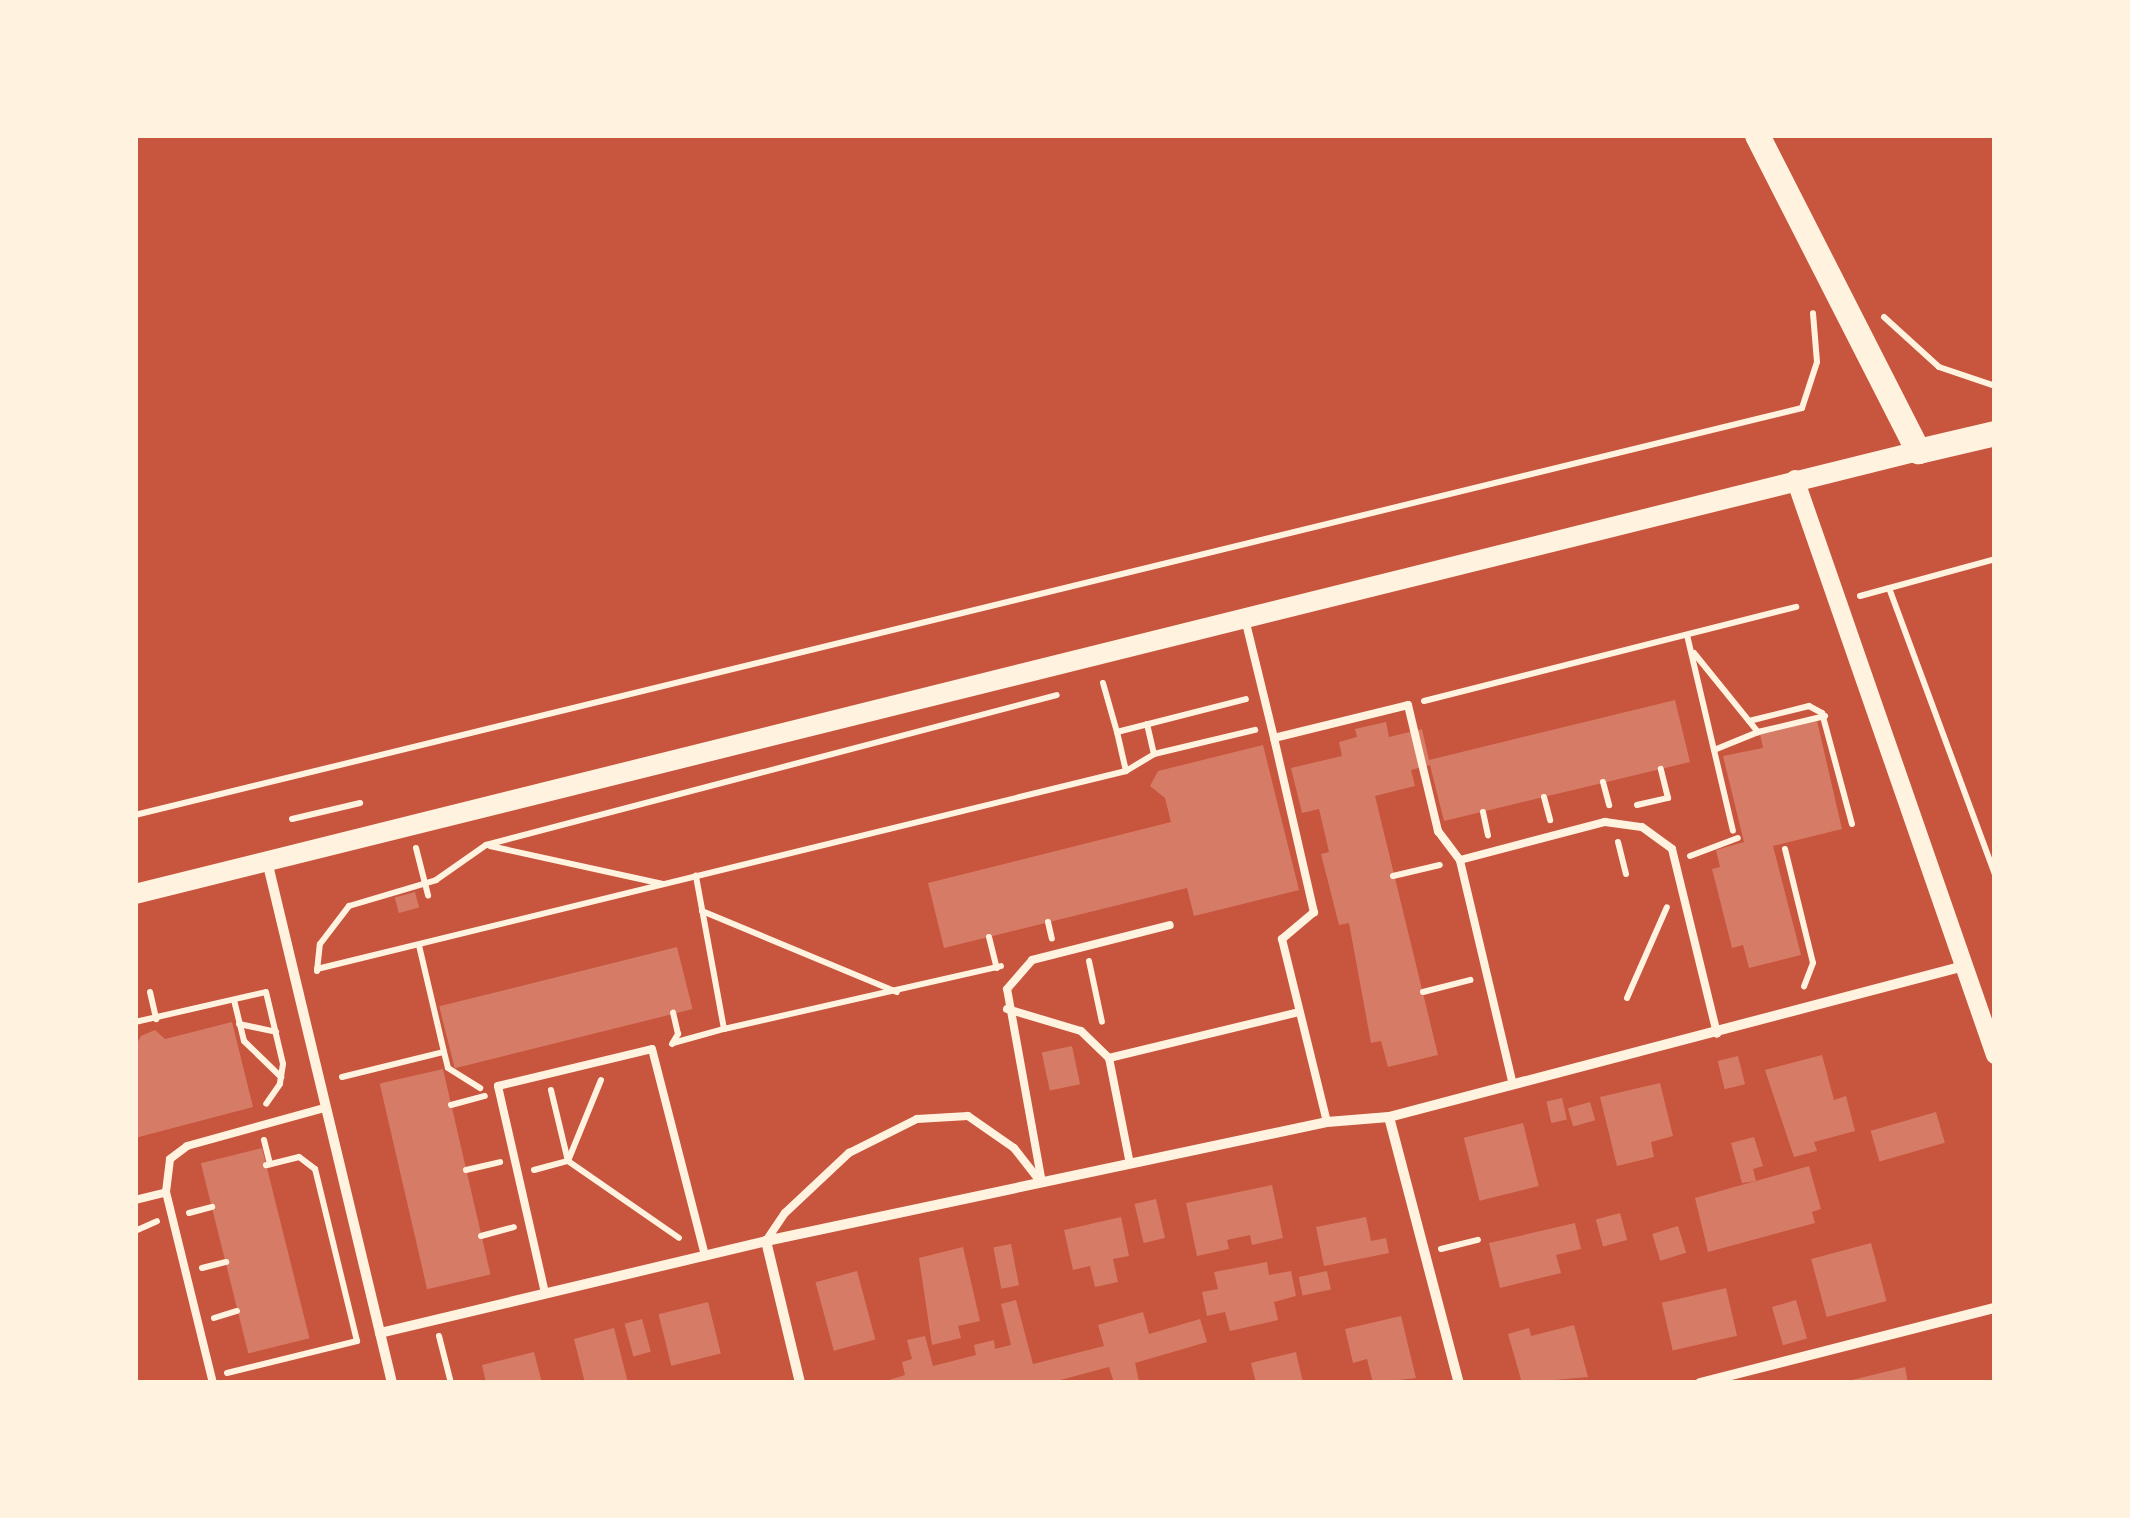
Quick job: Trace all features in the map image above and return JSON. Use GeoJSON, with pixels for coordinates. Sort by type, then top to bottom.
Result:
{"type":"FeatureCollection","features":[{"type":"Feature","properties":{"kind":"main road"},"geometry":{"type":"LineString","coordinates":[[1757,135],[1918,451]]}},
{"type":"Feature","properties":{"kind":"main road"},"geometry":{"type":"LineString","coordinates":[[135,894],[1244,614],[1995,433]]}},
{"type":"Feature","properties":{"kind":"street"},"geometry":{"type":"LineString","coordinates":[[1795,479],[1995,1055]]}},
{"type":"Feature","properties":{"kind":"street"},"geometry":{"type":"LineString","coordinates":[[267,861],[392,1383]]}},
{"type":"Feature","properties":{"kind":"street"},"geometry":{"type":"LineString","coordinates":[[380,1333],[766,1241],[1327,1122],[1389,1117],[1718,1034],[1964,966]]}},
{"type":"Feature","properties":{"kind":"street"},"geometry":{"type":"LineString","coordinates":[[1389,1117],[1460,1383]]}},
{"type":"Feature","properties":{"kind":"street"},"geometry":{"type":"LineString","coordinates":[[766,1241],[800,1383]]}},
{"type":"Feature","properties":{"kind":"street"},"geometry":{"type":"LineString","coordinates":[[1700,1383],[1995,1308]]}},
{"type":"Feature","properties":{"kind":"lane"},"geometry":{"type":"LineString","coordinates":[[1244,614],[1314,912],[1282,939],[1327,1122]]}},
{"type":"Feature","properties":{"kind":"lane"},"geometry":{"type":"LineString","coordinates":[[1274,738],[1408,705],[1438,831],[1460,860],[1514,1085]]}},
{"type":"Feature","properties":{"kind":"lane"},"geometry":{"type":"LineString","coordinates":[[1460,860],[1605,822],[1630,823],[1658,836],[1672,849],[1718,1034]]}},
{"type":"Feature","properties":{"kind":"lane"},"geometry":{"type":"LineString","coordinates":[[1042,1183],[1006,1009],[1007,989],[1032,960],[1170,926]]}},
{"type":"Feature","properties":{"kind":"lane"},"geometry":{"type":"LineString","coordinates":[[1006,1009],[1082,1031],[1109,1058],[1130,1164]]}},
{"type":"Feature","properties":{"kind":"lane"},"geometry":{"type":"LineString","coordinates":[[1109,1058],[1299,1012]]}},
{"type":"Feature","properties":{"kind":"lane"},"geometry":{"type":"LineString","coordinates":[[545,1293],[498,1086],[652,1049],[705,1256]]}},
{"type":"Feature","properties":{"kind":"lane"},"geometry":{"type":"LineString","coordinates":[[212,1380],[166,1192],[166,1170],[176,1151],[324,1108]]}},
{"type":"Feature","properties":{"kind":"lane"},"geometry":{"type":"LineString","coordinates":[[766,1241],[785,1213],[849,1153],[917,1120],[968,1116],[1014,1148],[1042,1183]]}},
{"type":"Feature","properties":{"kind":"lane"},"geometry":{"type":"LineString","coordinates":[[135,1200],[166,1192]]}},
{"type":"Feature","properties":{"kind":"path"},"geometry":{"type":"LineString","coordinates":[[135,816],[1802,408],[1818,348],[1811,307]]}},
{"type":"Feature","properties":{"kind":"path"},"geometry":{"type":"LineString","coordinates":[[1875,307],[1939,367],[1995,386]]}},
{"type":"Feature","properties":{"kind":"path"},"geometry":{"type":"LineString","coordinates":[[1854,597],[1995,559]]}},
{"type":"Feature","properties":{"kind":"path"},"geometry":{"type":"LineString","coordinates":[[1889,588],[1995,874]]}},
{"type":"Feature","properties":{"kind":"path"},"geometry":{"type":"LineString","coordinates":[[1408,705],[1796,607]]}},
{"type":"Feature","properties":{"kind":"path"},"geometry":{"type":"LineString","coordinates":[[1687,635],[1736,835],[1692,853],[1688,864]]}},
{"type":"Feature","properties":{"kind":"path"},"geometry":{"type":"LineString","coordinates":[[1690,648],[1758,732]]}},
{"type":"Feature","properties":{"kind":"path"},"geometry":{"type":"LineString","coordinates":[[1088,687],[1106,682],[1126,771]]}},
{"type":"Feature","properties":{"kind":"path"},"geometry":{"type":"LineString","coordinates":[[318,979],[320,944],[349,906],[425,882],[486,845],[1069,692]]}},
{"type":"Feature","properties":{"kind":"path"},"geometry":{"type":"LineString","coordinates":[[1117,732],[1263,695]]}},
{"type":"Feature","properties":{"kind":"path"},"geometry":{"type":"LineString","coordinates":[[1750,721],[1809,706],[1825,716],[1852,824]]}},
{"type":"Feature","properties":{"kind":"path"},"geometry":{"type":"LineString","coordinates":[[1714,750],[1758,732],[1825,716]]}},
{"type":"Feature","properties":{"kind":"path"},"geometry":{"type":"LineString","coordinates":[[1147,724],[1154,754]]}},
{"type":"Feature","properties":{"kind":"path"},"geometry":{"type":"LineString","coordinates":[[317,970],[1126,771],[1154,754],[1270,726]]}},
{"type":"Feature","properties":{"kind":"path"},"geometry":{"type":"LineString","coordinates":[[1661,768],[1668,798]]}},
{"type":"Feature","properties":{"kind":"path"},"geometry":{"type":"LineString","coordinates":[[1603,782],[1611,812]]}},
{"type":"Feature","properties":{"kind":"path"},"geometry":{"type":"LineString","coordinates":[[1544,797],[1552,826]]}},
{"type":"Feature","properties":{"kind":"path"},"geometry":{"type":"LineString","coordinates":[[292,819],[360,804]]}},
{"type":"Feature","properties":{"kind":"path"},"geometry":{"type":"LineString","coordinates":[[410,823],[428,895]]}},
{"type":"Feature","properties":{"kind":"path"},"geometry":{"type":"LineString","coordinates":[[486,845],[664,884]]}},
{"type":"Feature","properties":{"kind":"path"},"geometry":{"type":"LineString","coordinates":[[1785,849],[1813,963],[1810,981],[1799,991]]}},
{"type":"Feature","properties":{"kind":"path"},"geometry":{"type":"LineString","coordinates":[[1393,876],[1460,860]]}},
{"type":"Feature","properties":{"kind":"path"},"geometry":{"type":"LineString","coordinates":[[696,876],[724,1029]]}},
{"type":"Feature","properties":{"kind":"path"},"geometry":{"type":"LineString","coordinates":[[702,910],[898,992]]}},
{"type":"Feature","properties":{"kind":"path"},"geometry":{"type":"LineString","coordinates":[[1627,998],[1665,911]]}},
{"type":"Feature","properties":{"kind":"path"},"geometry":{"type":"LineString","coordinates":[[989,937],[997,968]]}},
{"type":"Feature","properties":{"kind":"path"},"geometry":{"type":"LineString","coordinates":[[419,944],[448,1068],[490,1094],[450,1105]]}},
{"type":"Feature","properties":{"kind":"path"},"geometry":{"type":"LineString","coordinates":[[1041,948],[1053,945]]}},
{"type":"Feature","properties":{"kind":"path"},"geometry":{"type":"LineString","coordinates":[[1086,945],[1109,1058]]}},
{"type":"Feature","properties":{"kind":"path"},"geometry":{"type":"LineString","coordinates":[[672,1044],[997,968],[1013,959]]}},
{"type":"Feature","properties":{"kind":"path"},"geometry":{"type":"LineString","coordinates":[[1423,992],[1474,980]]}},
{"type":"Feature","properties":{"kind":"path"},"geometry":{"type":"LineString","coordinates":[[150,992],[151,1023]]}},
{"type":"Feature","properties":{"kind":"path"},"geometry":{"type":"LineString","coordinates":[[135,1022],[151,1023],[234,1000],[266,992],[282,1078],[244,1041],[234,1000]]}},
{"type":"Feature","properties":{"kind":"path"},"geometry":{"type":"LineString","coordinates":[[239,1024],[276,1032]]}},
{"type":"Feature","properties":{"kind":"path"},"geometry":{"type":"LineString","coordinates":[[342,1077],[444,1052]]}},
{"type":"Feature","properties":{"kind":"path"},"geometry":{"type":"LineString","coordinates":[[338,1060],[346,1094]]}},
{"type":"Feature","properties":{"kind":"path"},"geometry":{"type":"LineString","coordinates":[[568,1161],[609,1060]]}},
{"type":"Feature","properties":{"kind":"path"},"geometry":{"type":"LineString","coordinates":[[547,1074],[568,1161],[705,1256]]}},
{"type":"Feature","properties":{"kind":"path"},"geometry":{"type":"LineString","coordinates":[[212,1380],[356,1341],[315,1169],[299,1157],[266,1165]]}},
{"type":"Feature","properties":{"kind":"path"},"geometry":{"type":"LineString","coordinates":[[466,1170],[506,1160]]}},
{"type":"Feature","properties":{"kind":"path"},"geometry":{"type":"LineString","coordinates":[[135,1231],[143,1223]]}},
{"type":"Feature","properties":{"kind":"path"},"geometry":{"type":"LineString","coordinates":[[482,1236],[520,1226]]}},
{"type":"Feature","properties":{"kind":"path"},"geometry":{"type":"LineString","coordinates":[[1425,1252],[1478,1240]]}},
{"type":"Feature","properties":{"kind":"path"},"geometry":{"type":"LineString","coordinates":[[422,1340],[456,1331]]}},
{"type":"Feature","properties":{"kind":"path"},"geometry":{"type":"LineString","coordinates":[[439,1335],[451,1383]]}},
{"type":"Feature","properties":{"kind":"building"},"geometry":{"type":"Polygon","coordinates":[[[1675,700],[1690,762],[1444,821],[1430,765],[1411,770],[1415,786],[1375,796],[1438,1055],[1388,1067],[1381,1041],[1371,1043],[1349,923],[1339,925],[1321,854],[1329,852],[1319,809],[1302,813],[1291,768],[1342,756],[1339,742],[1357,737],[1355,729],[1386,722],[1389,737],[1422,729],[1429,760],[1675,700]]]}},
{"type":"Feature","properties":{"kind":"building"},"geometry":{"type":"Polygon","coordinates":[[[1817,721],[1842,829],[1773,846],[1801,955],[1749,968],[1743,945],[1732,948],[1712,869],[1720,867],[1716,850],[1744,842],[1723,756],[1763,748],[1760,734],[1817,721]]]}},
{"type":"Feature","properties":{"kind":"building"},"geometry":{"type":"Polygon","coordinates":[[[1263,745],[1299,890],[1194,916],[1187,888],[944,948],[928,883],[1171,822],[1165,798],[1150,786],[1158,771],[1263,745]]]}},
{"type":"Feature","properties":{"kind":"building"},"geometry":{"type":"Polygon","coordinates":[[[415,892],[419,907],[399,913],[395,897],[415,892]]]}},
{"type":"Feature","properties":{"kind":"building"},"geometry":{"type":"Polygon","coordinates":[[[677,947],[692,1009],[455,1068],[439,1006],[677,947]]]}},
{"type":"Feature","properties":{"kind":"building"},"geometry":{"type":"Polygon","coordinates":[[[232,1022],[253,1107],[135,1138],[135,1047],[141,1036],[155,1030],[165,1039],[232,1022]]]}},
{"type":"Feature","properties":{"kind":"building"},"geometry":{"type":"Polygon","coordinates":[[[1072,1046],[1080,1084],[1050,1091],[1042,1052],[1072,1046]]]}},
{"type":"Feature","properties":{"kind":"building"},"geometry":{"type":"Polygon","coordinates":[[[1822,1055],[1834,1100],[1846,1096],[1855,1131],[1814,1142],[1817,1151],[1794,1157],[1765,1070],[1822,1055]]]}},
{"type":"Feature","properties":{"kind":"building"},"geometry":{"type":"Polygon","coordinates":[[[1738,1056],[1745,1084],[1725,1089],[1718,1061],[1738,1056]]]}},
{"type":"Feature","properties":{"kind":"building"},"geometry":{"type":"Polygon","coordinates":[[[443,1069],[490,1275],[427,1289],[380,1084],[443,1069]]]}},
{"type":"Feature","properties":{"kind":"building"},"geometry":{"type":"Polygon","coordinates":[[[1660,1083],[1673,1136],[1651,1142],[1654,1157],[1617,1166],[1600,1097],[1660,1083]]]}},
{"type":"Feature","properties":{"kind":"building"},"geometry":{"type":"Polygon","coordinates":[[[1562,1098],[1567,1119],[1551,1123],[1546,1102],[1562,1098]]]}},
{"type":"Feature","properties":{"kind":"building"},"geometry":{"type":"Polygon","coordinates":[[[1590,1102],[1595,1120],[1573,1127],[1568,1108],[1590,1102]]]}},
{"type":"Feature","properties":{"kind":"building"},"geometry":{"type":"Polygon","coordinates":[[[1936,1112],[1945,1143],[1879,1162],[1871,1131],[1936,1112]]]}},
{"type":"Feature","properties":{"kind":"building"},"geometry":{"type":"Polygon","coordinates":[[[1523,1123],[1539,1186],[1480,1201],[1464,1138],[1523,1123]]]}},
{"type":"Feature","properties":{"kind":"building"},"geometry":{"type":"Polygon","coordinates":[[[1754,1137],[1763,1166],[1753,1169],[1756,1181],[1742,1183],[1731,1143],[1754,1137]]]}},
{"type":"Feature","properties":{"kind":"building"},"geometry":{"type":"Polygon","coordinates":[[[262,1148],[309,1338],[248,1353],[201,1163],[262,1148]]]}},
{"type":"Feature","properties":{"kind":"building"},"geometry":{"type":"Polygon","coordinates":[[[1809,1166],[1821,1209],[1812,1212],[1815,1223],[1708,1252],[1695,1198],[1809,1166]]]}},
{"type":"Feature","properties":{"kind":"building"},"geometry":{"type":"Polygon","coordinates":[[[1272,1185],[1283,1238],[1252,1245],[1250,1235],[1227,1240],[1229,1249],[1197,1256],[1186,1203],[1272,1185]]]}},
{"type":"Feature","properties":{"kind":"building"},"geometry":{"type":"Polygon","coordinates":[[[1156,1199],[1165,1238],[1144,1243],[1135,1204],[1156,1199]]]}},
{"type":"Feature","properties":{"kind":"building"},"geometry":{"type":"Polygon","coordinates":[[[1620,1213],[1627,1240],[1603,1247],[1596,1219],[1620,1213]]]}},
{"type":"Feature","properties":{"kind":"building"},"geometry":{"type":"Polygon","coordinates":[[[1121,1217],[1129,1256],[1113,1259],[1118,1282],[1095,1287],[1090,1266],[1073,1270],[1064,1230],[1121,1217]]]}},
{"type":"Feature","properties":{"kind":"building"},"geometry":{"type":"Polygon","coordinates":[[[1366,1217],[1371,1241],[1386,1238],[1389,1253],[1324,1266],[1316,1227],[1366,1217]]]}},
{"type":"Feature","properties":{"kind":"building"},"geometry":{"type":"Polygon","coordinates":[[[1575,1223],[1581,1249],[1556,1255],[1561,1273],[1500,1288],[1489,1243],[1575,1223]]]}},
{"type":"Feature","properties":{"kind":"building"},"geometry":{"type":"Polygon","coordinates":[[[1678,1226],[1686,1253],[1660,1261],[1652,1234],[1678,1226]]]}},
{"type":"Feature","properties":{"kind":"building"},"geometry":{"type":"Polygon","coordinates":[[[1871,1243],[1887,1301],[1827,1317],[1811,1259],[1871,1243]]]}},
{"type":"Feature","properties":{"kind":"building"},"geometry":{"type":"Polygon","coordinates":[[[1011,1244],[1019,1285],[1001,1289],[993,1247],[1011,1244]]]}},
{"type":"Feature","properties":{"kind":"building"},"geometry":{"type":"Polygon","coordinates":[[[963,1247],[980,1321],[958,1326],[961,1338],[932,1345],[919,1258],[963,1247]]]}},
{"type":"Feature","properties":{"kind":"building"},"geometry":{"type":"Polygon","coordinates":[[[1267,1262],[1269,1275],[1291,1271],[1296,1296],[1274,1302],[1278,1320],[1230,1331],[1225,1312],[1207,1316],[1202,1292],[1218,1289],[1214,1272],[1267,1262]]]}},
{"type":"Feature","properties":{"kind":"building"},"geometry":{"type":"Polygon","coordinates":[[[857,1271],[875,1340],[834,1351],[815,1282],[857,1271]]]}},
{"type":"Feature","properties":{"kind":"building"},"geometry":{"type":"Polygon","coordinates":[[[1327,1271],[1331,1290],[1303,1296],[1299,1277],[1327,1271]]]}},
{"type":"Feature","properties":{"kind":"building"},"geometry":{"type":"Polygon","coordinates":[[[1726,1288],[1737,1336],[1673,1351],[1662,1303],[1726,1288]]]}},
{"type":"Feature","properties":{"kind":"building"},"geometry":{"type":"Polygon","coordinates":[[[1016,1300],[1033,1364],[1104,1346],[1098,1325],[1143,1312],[1149,1334],[1200,1319],[1207,1342],[1135,1363],[1139,1381],[1129,1383],[1114,1383],[1109,1367],[1049,1383],[880,1383],[905,1375],[902,1362],[912,1359],[907,1340],[925,1336],[933,1366],[976,1355],[974,1345],[994,1340],[995,1349],[1011,1345],[1001,1304],[1016,1300]]]}},
{"type":"Feature","properties":{"kind":"building"},"geometry":{"type":"Polygon","coordinates":[[[1796,1300],[1807,1338],[1783,1345],[1772,1307],[1796,1300]]]}},
{"type":"Feature","properties":{"kind":"building"},"geometry":{"type":"Polygon","coordinates":[[[708,1302],[721,1353],[671,1366],[659,1314],[708,1302]]]}},
{"type":"Feature","properties":{"kind":"building"},"geometry":{"type":"Polygon","coordinates":[[[1401,1316],[1416,1378],[1373,1383],[1367,1359],[1353,1363],[1345,1329],[1401,1316]]]}},
{"type":"Feature","properties":{"kind":"building"},"geometry":{"type":"Polygon","coordinates":[[[642,1319],[651,1352],[633,1357],[625,1324],[642,1319]]]}},
{"type":"Feature","properties":{"kind":"building"},"geometry":{"type":"Polygon","coordinates":[[[1574,1325],[1588,1377],[1522,1383],[1508,1334],[1529,1328],[1531,1336],[1574,1325]]]}},
{"type":"Feature","properties":{"kind":"building"},"geometry":{"type":"Polygon","coordinates":[[[614,1328],[628,1383],[585,1383],[574,1339],[614,1328]]]}},
{"type":"Feature","properties":{"kind":"building"},"geometry":{"type":"Polygon","coordinates":[[[534,1352],[542,1383],[486,1383],[482,1365],[534,1352]]]}},
{"type":"Feature","properties":{"kind":"building"},"geometry":{"type":"Polygon","coordinates":[[[1296,1352],[1303,1383],[1256,1383],[1251,1363],[1296,1352]]]}},
{"type":"Feature","properties":{"kind":"building"},"geometry":{"type":"Polygon","coordinates":[[[1905,1367],[1908,1383],[1844,1382],[1905,1367]]]}}]}
